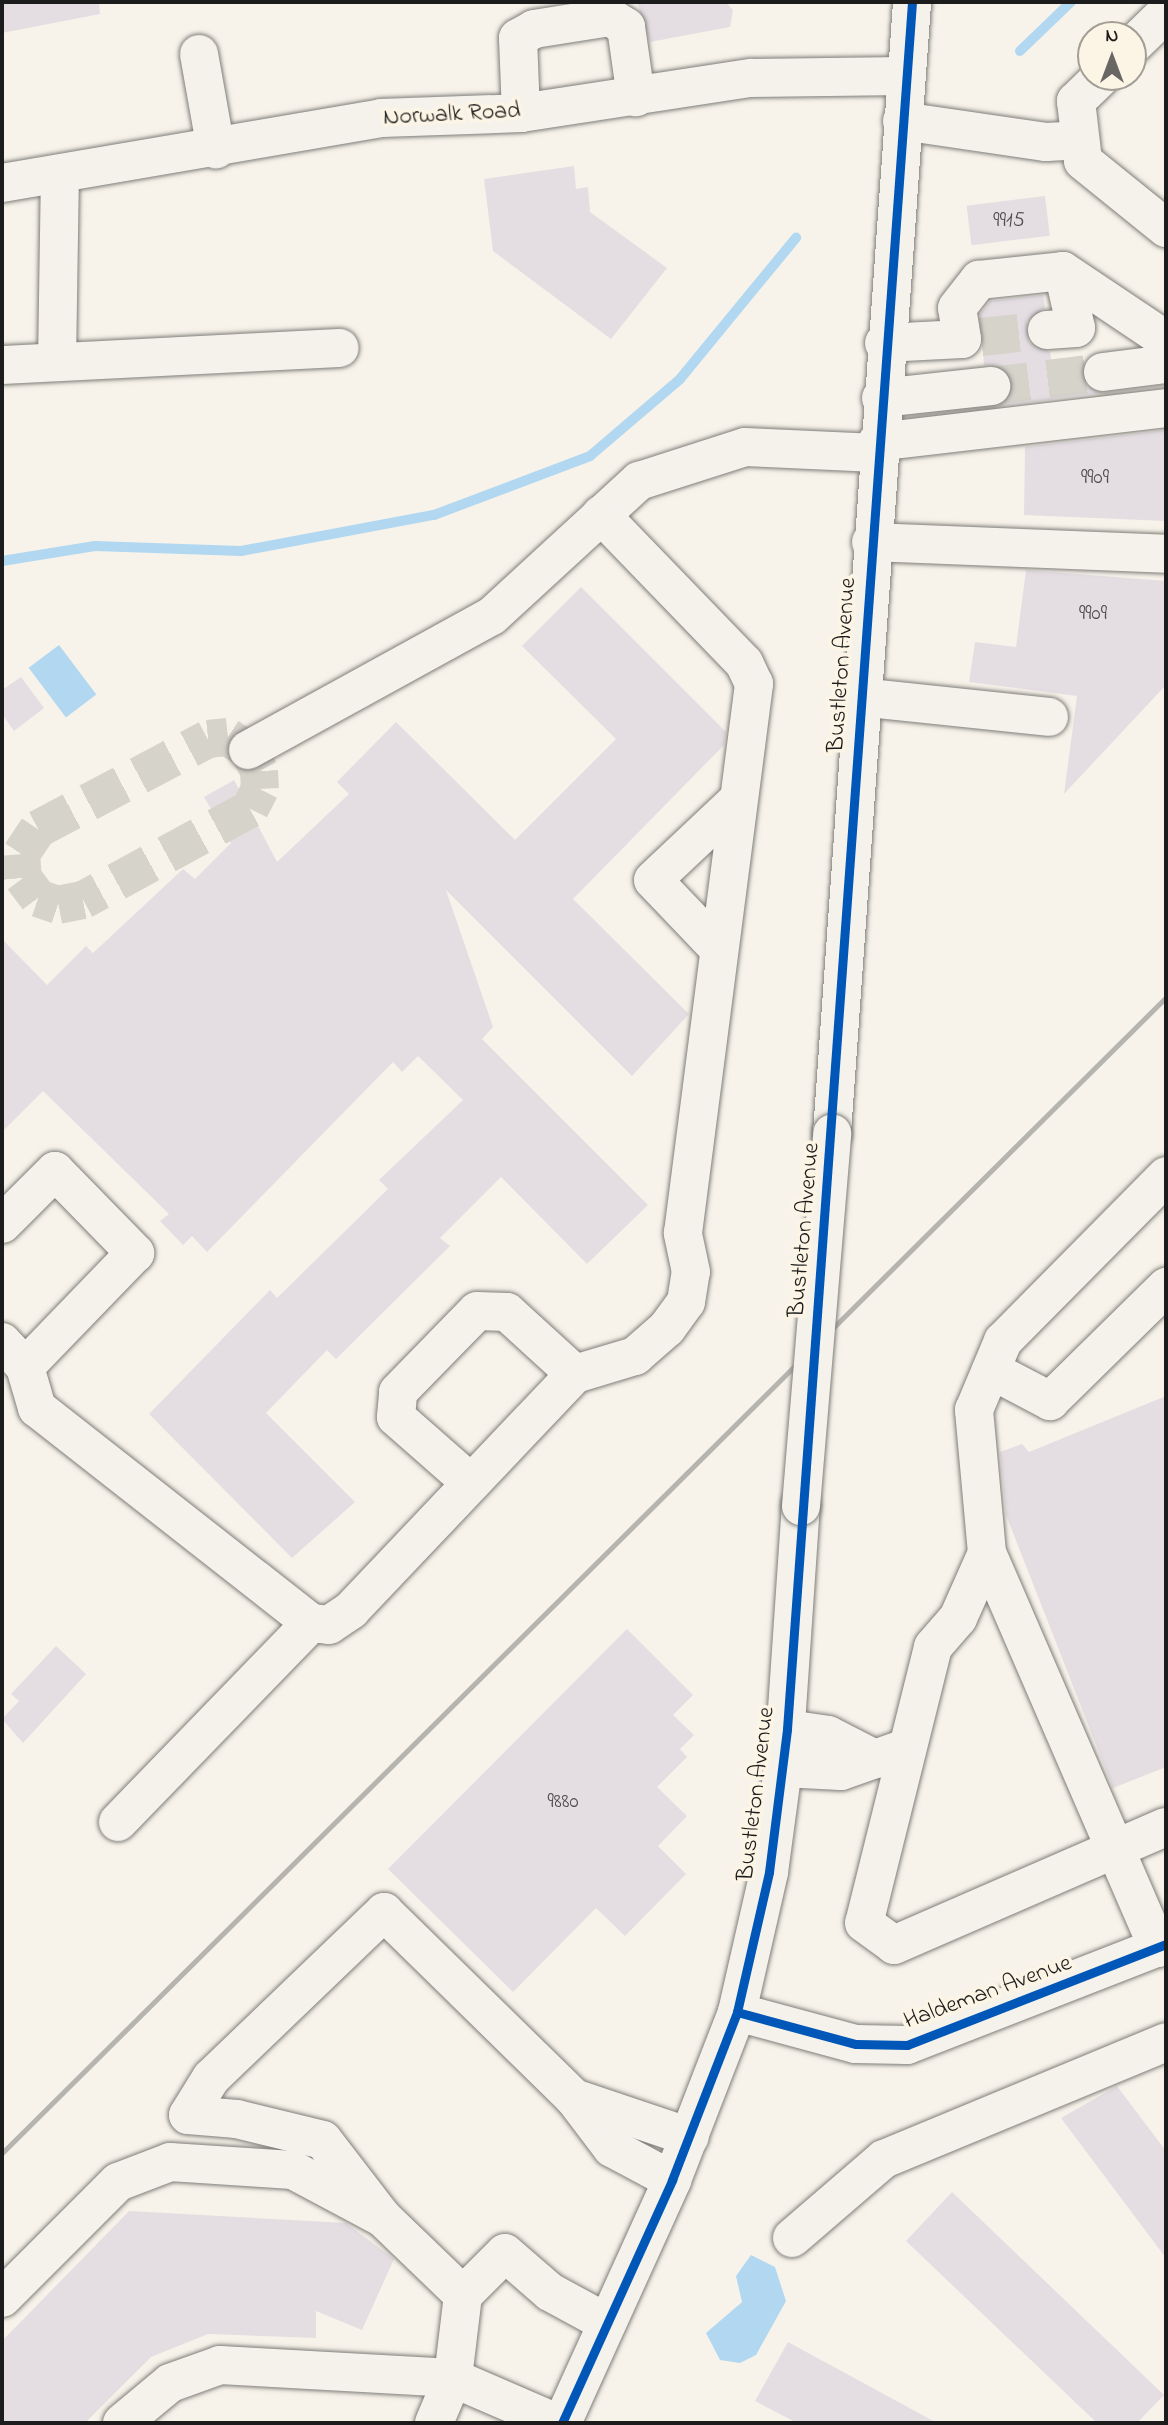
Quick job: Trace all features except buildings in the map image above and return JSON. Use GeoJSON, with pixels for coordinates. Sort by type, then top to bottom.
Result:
{"type":"FeatureCollection","features":[{"type":"Feature","properties":{"kind":"main road","name":"Bustleton Avenue"},"geometry":{"type":"LineString","coordinates":[[559,2423],[673,2180],[690,2137],[737,2012],[769,1872],[787,1729],[801,1506],[832,1133],[884,343],[912,2]]}},
{"type":"Feature","properties":{"kind":"main road"},"geometry":{"type":"LineString","coordinates":[[1147,31],[1166,13]]}},
{"type":"Feature","properties":{"kind":"main road"},"geometry":{"type":"LineString","coordinates":[[520,113],[518,38],[534,29],[610,18],[626,27],[636,97]]}},
{"type":"Feature","properties":{"kind":"main road"},"geometry":{"type":"LineString","coordinates":[[199,54],[216,149]]}},
{"type":"Feature","properties":{"kind":"main road","name":"Norwalk Road"},"geometry":{"type":"LineString","coordinates":[[2,183],[216,149],[381,118],[520,113],[751,78],[904,97],[1079,127]]}},
{"type":"Feature","properties":{"kind":"main road"},"geometry":{"type":"LineString","coordinates":[[1086,91],[1076,101],[1083,161],[1166,228]]}},
{"type":"Feature","properties":{"kind":"main road"},"geometry":{"type":"LineString","coordinates":[[57,362],[60,174]]}},
{"type":"Feature","properties":{"kind":"main road"},"geometry":{"type":"LineString","coordinates":[[1047,330],[1076,328],[1063,271]]}},
{"type":"Feature","properties":{"kind":"main road"},"geometry":{"type":"LineString","coordinates":[[884,343],[971,338],[957,308],[979,280],[1063,271],[1166,340]]}},
{"type":"Feature","properties":{"kind":"main road"},"geometry":{"type":"LineString","coordinates":[[2,365],[340,348]]}},
{"type":"Feature","properties":{"kind":"main road"},"geometry":{"type":"LineString","coordinates":[[1103,372],[1166,364]]}},
{"type":"Feature","properties":{"kind":"main road"},"geometry":{"type":"LineString","coordinates":[[881,398],[991,386]]}},
{"type":"Feature","properties":{"kind":"main road"},"geometry":{"type":"LineString","coordinates":[[248,750],[492,616],[639,481],[745,447],[877,448],[1166,408]]}},
{"type":"Feature","properties":{"kind":"main road"},"geometry":{"type":"LineString","coordinates":[[2,1224],[55,1171],[135,1253],[14,1355],[37,1408],[311,1623],[329,1625],[351,1610],[575,1374],[635,1356],[686,1302],[691,1272],[683,1233],[754,684],[744,663],[601,515]]}},
{"type":"Feature","properties":{"kind":"main road"},"geometry":{"type":"LineString","coordinates":[[871,542],[1166,554]]}},
{"type":"Feature","properties":{"kind":"main road"},"geometry":{"type":"LineString","coordinates":[[859,697],[1049,717]]}},
{"type":"Feature","properties":{"kind":"main road"},"geometry":{"type":"LineString","coordinates":[[719,949],[653,880],[738,800]]}},
{"type":"Feature","properties":{"kind":"main road"},"geometry":{"type":"LineString","coordinates":[[1162,1946],[1116,1849],[987,1553],[974,1410],[1003,1341],[1166,1176]]}},
{"type":"Feature","properties":{"kind":"main road"},"geometry":{"type":"LineString","coordinates":[[991,1370],[1050,1401],[1166,1287]]}},
{"type":"Feature","properties":{"kind":"main road"},"geometry":{"type":"LineString","coordinates":[[471,1483],[396,1417],[398,1392],[477,1311],[507,1312],[575,1374]]}},
{"type":"Feature","properties":{"kind":"main road"},"geometry":{"type":"LineString","coordinates":[[987,1553],[958,1618],[933,1647],[891,1753],[864,1923],[894,1945],[1166,1827]]}},
{"type":"Feature","properties":{"kind":"main road"},"geometry":{"type":"LineString","coordinates":[[118,1822],[311,1623]]}},
{"type":"Feature","properties":{"kind":"main road"},"geometry":{"type":"LineString","coordinates":[[787,1729],[828,1735],[891,1753]]}},
{"type":"Feature","properties":{"kind":"main road"},"geometry":{"type":"LineString","coordinates":[[783,1768],[841,1771],[891,1753]]}},
{"type":"Feature","properties":{"kind":"main road"},"geometry":{"type":"LineString","coordinates":[[463,2295],[383,2218],[323,2140],[237,2119],[188,2115],[211,2078],[384,1912],[574,2098],[612,2148],[673,2180]]}},
{"type":"Feature","properties":{"kind":"main road","name":"Haldeman Avenue"},"geometry":{"type":"LineString","coordinates":[[737,2012],[856,2045],[907,2045],[1162,1946]]}},
{"type":"Feature","properties":{"kind":"main road"},"geometry":{"type":"LineString","coordinates":[[792,2238],[884,2159],[1166,2042]]}},
{"type":"Feature","properties":{"kind":"main road"},"geometry":{"type":"LineString","coordinates":[[574,2098],[690,2137]]}},
{"type":"Feature","properties":{"kind":"main road"},"geometry":{"type":"LineString","coordinates":[[2,2298],[118,2182],[170,2162],[293,2170],[383,2218]]}},
{"type":"Feature","properties":{"kind":"main road"},"geometry":{"type":"LineString","coordinates":[[434,2423],[453,2378],[463,2295],[505,2253],[550,2292],[607,2323]]}},
{"type":"Feature","properties":{"kind":"main road"},"geometry":{"type":"LineString","coordinates":[[122,2423],[170,2384],[220,2364],[453,2378],[559,2423]]}},
{"type":"Feature","properties":{"kind":"water"},"geometry":{"type":"Polygon","coordinates":[[[59,645],[96,695],[66,717],[29,668],[59,645]]]}},
{"type":"Feature","properties":{"kind":"water"},"geometry":{"type":"Polygon","coordinates":[[[751,2255],[775,2267],[786,2301],[756,2355],[740,2363],[720,2360],[706,2333],[742,2302],[736,2276],[751,2255]]]}},
{"type":"Feature","properties":{"kind":"waterway"},"geometry":{"type":"LineString","coordinates":[[1020,51],[1071,2]]}},
{"type":"Feature","properties":{"kind":"waterway"},"geometry":{"type":"LineString","coordinates":[[2,561],[95,546],[241,551],[434,515],[590,456],[680,379],[796,238]]}},
{"type":"Feature","properties":{"kind":"tunnel"},"geometry":{"type":"LineString","coordinates":[[981,337],[1047,330]]}},
{"type":"Feature","properties":{"kind":"tunnel"},"geometry":{"type":"LineString","coordinates":[[991,386],[1103,372]]}},
{"type":"Feature","properties":{"kind":"tunnel"},"geometry":{"type":"LineString","coordinates":[[228,737],[248,750],[259,771],[260,789],[250,809],[83,900],[58,905],[38,898],[23,878],[21,854],[38,829],[208,739],[228,737]]}},
{"type":"Feature","properties":{"kind":"railway"},"geometry":{"type":"LineString","coordinates":[[2,2153],[1166,997]]}},
{"type":"Feature","properties":{"kind":"cycle path"},"geometry":{"type":"LineString","coordinates":[[562,2423],[672,2180],[737,2012],[769,1872],[787,1729],[912,2]]}},
{"type":"Feature","properties":{"kind":"cycle path"},"geometry":{"type":"LineString","coordinates":[[737,2012],[856,2044],[907,2045],[1166,1944]]}}]}
